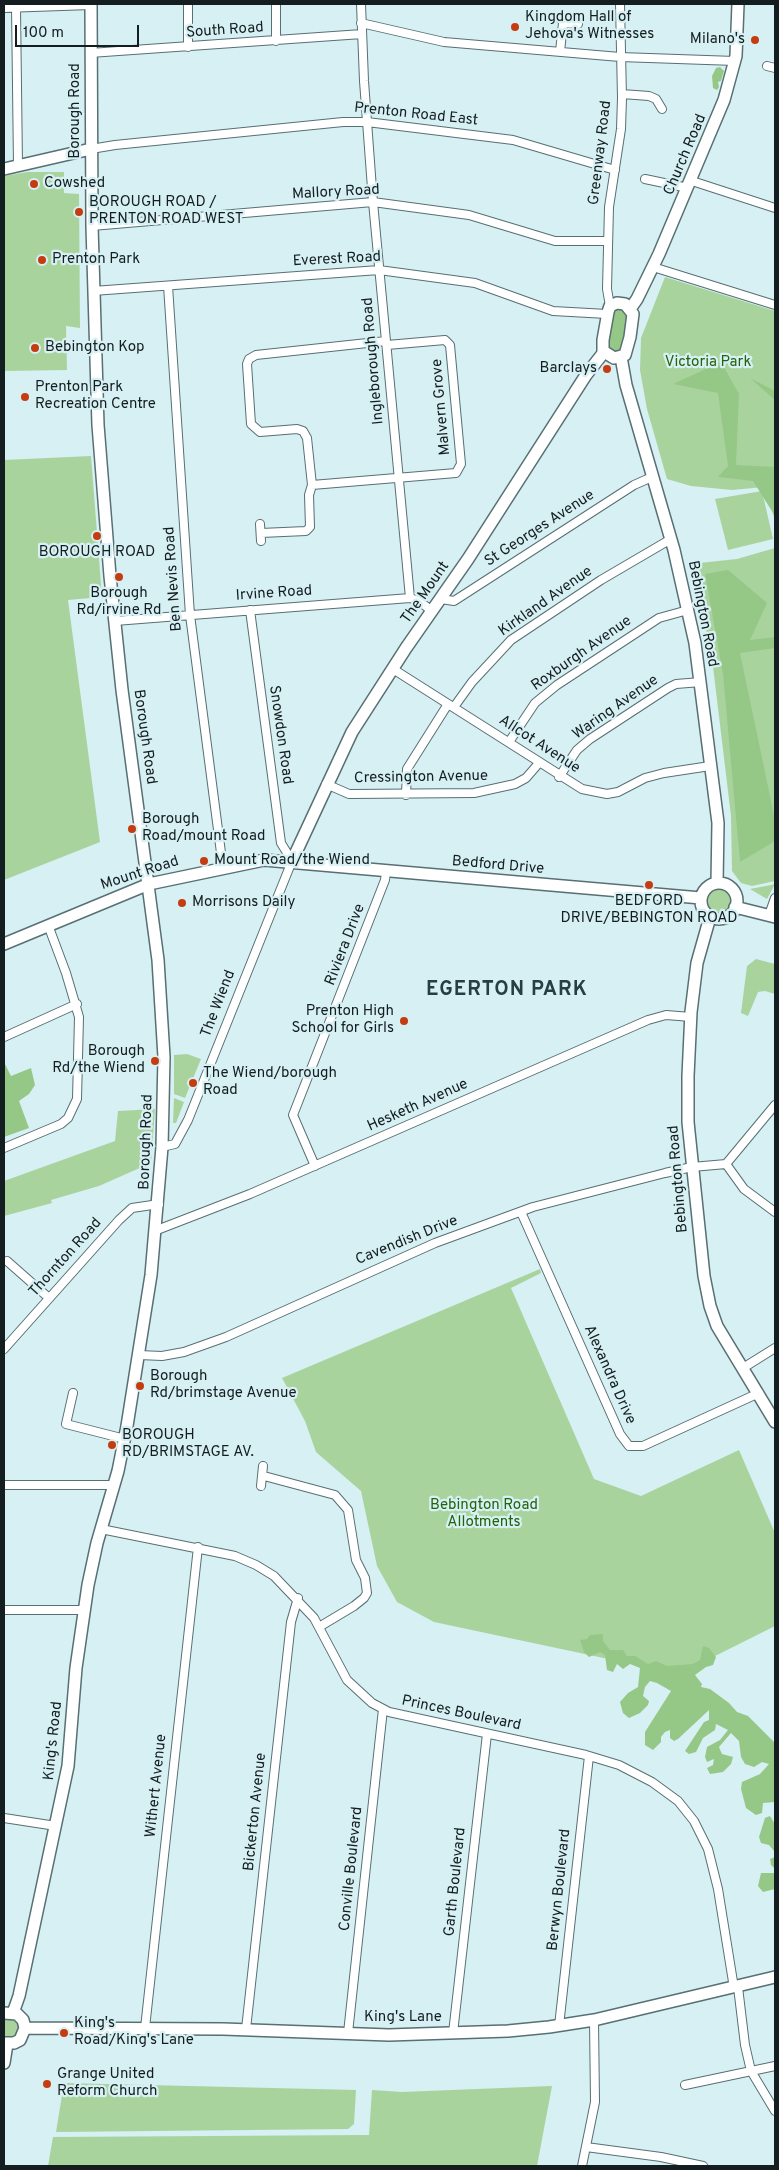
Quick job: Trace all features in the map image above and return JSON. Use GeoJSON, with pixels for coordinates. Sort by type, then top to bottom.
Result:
{"type":"FeatureCollection","features":[{"type":"Feature","properties":{"kind":"street"},"geometry":{"type":"LineString","coordinates":[[188,4],[188,47]]}},
{"type":"Feature","properties":{"kind":"street"},"geometry":{"type":"LineString","coordinates":[[276,4],[276,41]]}},
{"type":"Feature","properties":{"kind":"street","name":"Ingleborough Road"},"geometry":{"type":"LineString","coordinates":[[361,4],[367,122],[379,270],[410,598]]}},
{"type":"Feature","properties":{"kind":"street","name":"Greenway Road"},"geometry":{"type":"LineString","coordinates":[[608,310],[607,241],[609,207],[621,129],[620,4]]}},
{"type":"Feature","properties":{"kind":"street","name":"Church Road"},"geometry":{"type":"LineString","coordinates":[[630,309],[652,268],[690,185],[724,100],[735,61],[738,4]]}},
{"type":"Feature","properties":{"kind":"street"},"geometry":{"type":"LineString","coordinates":[[4,8],[91,5]]}},
{"type":"Feature","properties":{"kind":"street","name":"Borough Road"},"geometry":{"type":"LineString","coordinates":[[91,5],[93,291],[101,465],[115,621],[149,884],[162,1014],[162,1147],[157,1230],[139,1355],[118,1471]]}},
{"type":"Feature","properties":{"kind":"street"},"geometry":{"type":"LineString","coordinates":[[16,7],[18,166]]}},
{"type":"Feature","properties":{"kind":"street"},"geometry":{"type":"LineString","coordinates":[[552,16],[562,19],[563,23],[560,52]]}},
{"type":"Feature","properties":{"kind":"street"},"geometry":{"type":"LineString","coordinates":[[361,23],[444,42],[620,57],[735,61]]}},
{"type":"Feature","properties":{"kind":"street"},"geometry":{"type":"LineString","coordinates":[[563,23],[578,24]]}},
{"type":"Feature","properties":{"kind":"street","name":"South Road"},"geometry":{"type":"LineString","coordinates":[[90,53],[362,34]]}},
{"type":"Feature","properties":{"kind":"street"},"geometry":{"type":"LineString","coordinates":[[622,94],[649,96],[656,99],[662,109]]}},
{"type":"Feature","properties":{"kind":"street","name":"Prenton Road East"},"geometry":{"type":"LineString","coordinates":[[91,149],[264,130],[367,122],[513,140],[615,170]]}},
{"type":"Feature","properties":{"kind":"street"},"geometry":{"type":"LineString","coordinates":[[4,169],[91,149]]}},
{"type":"Feature","properties":{"kind":"street"},"geometry":{"type":"LineString","coordinates":[[645,179],[690,185],[775,208]]}},
{"type":"Feature","properties":{"kind":"street","name":"Mallory Road"},"geometry":{"type":"LineString","coordinates":[[92,226],[374,202],[469,215],[555,242],[607,241]]}},
{"type":"Feature","properties":{"kind":"street"},"geometry":{"type":"LineString","coordinates":[[652,268],[775,305]]}},
{"type":"Feature","properties":{"kind":"street","name":"Everest Road"},"geometry":{"type":"LineString","coordinates":[[93,291],[379,270],[475,283],[553,311],[608,310]]}},
{"type":"Feature","properties":{"kind":"street","name":"Ben Nevis Road"},"geometry":{"type":"LineString","coordinates":[[168,286],[190,615],[223,868]]}},
{"type":"Feature","properties":{"kind":"street"},"geometry":{"type":"LineString","coordinates":[[617,303],[624,304],[634,314],[628,347],[622,357],[614,358],[604,352],[603,340],[608,310],[617,303]]}},
{"type":"Feature","properties":{"kind":"street","name":"Malvern Grove"},"geometry":{"type":"LineString","coordinates":[[387,343],[445,340],[450,345],[461,464],[456,473],[399,478]]}},
{"type":"Feature","properties":{"kind":"street"},"geometry":{"type":"LineString","coordinates":[[260,524],[261,537],[306,531],[310,527],[309,495],[312,485],[307,438],[303,431],[298,429],[260,432],[251,424],[249,359],[256,355],[387,343]]}},
{"type":"Feature","properties":{"kind":"street","name":"The Mount"},"geometry":{"type":"LineString","coordinates":[[292,861],[326,784],[352,732],[441,599],[586,375],[604,352]]}},
{"type":"Feature","properties":{"kind":"street","name":"Bebington Road"},"geometry":{"type":"LineString","coordinates":[[622,357],[626,385],[671,539],[688,610],[700,682],[718,823],[717,883]]}},
{"type":"Feature","properties":{"kind":"street"},"geometry":{"type":"LineString","coordinates":[[312,485],[399,478]]}},
{"type":"Feature","properties":{"kind":"street","name":"St Georges Avenue"},"geometry":{"type":"LineString","coordinates":[[441,599],[454,601],[634,485],[652,478]]}},
{"type":"Feature","properties":{"kind":"street","name":"Kirkland Avenue"},"geometry":{"type":"LineString","coordinates":[[406,795],[407,770],[451,706],[511,640],[608,575],[671,539]]}},
{"type":"Feature","properties":{"kind":"street"},"geometry":{"type":"LineString","coordinates":[[410,598],[419,601],[432,611]]}},
{"type":"Feature","properties":{"kind":"street","name":"Irvine Road"},"geometry":{"type":"LineString","coordinates":[[115,621],[410,598]]}},
{"type":"Feature","properties":{"kind":"street","name":"Snowdon Road"},"geometry":{"type":"LineString","coordinates":[[250,610],[282,844],[292,861]]}},
{"type":"Feature","properties":{"kind":"street","name":"Roxburgh Avenue"},"geometry":{"type":"LineString","coordinates":[[509,742],[535,702],[557,685],[659,618],[688,610]]}},
{"type":"Feature","properties":{"kind":"street","name":"Allcot Avenue"},"geometry":{"type":"LineString","coordinates":[[393,669],[582,789],[607,794],[618,792],[645,778],[710,766]]}},
{"type":"Feature","properties":{"kind":"street","name":"Waring Avenue"},"geometry":{"type":"LineString","coordinates":[[559,776],[577,750],[590,739],[668,688],[676,684],[700,682]]}},
{"type":"Feature","properties":{"kind":"street","name":"Cressington Avenue"},"geometry":{"type":"LineString","coordinates":[[326,784],[349,794],[406,795],[494,790],[515,784],[526,778],[539,763]]}},
{"type":"Feature","properties":{"kind":"street","name":"Mount Road"},"geometry":{"type":"LineString","coordinates":[[4,944],[149,884],[264,860],[292,861]]}},
{"type":"Feature","properties":{"kind":"street","name":"Bedford Drive"},"geometry":{"type":"LineString","coordinates":[[292,861],[311,865],[386,872],[701,898]]}},
{"type":"Feature","properties":{"kind":"street","name":"The Wiend"},"geometry":{"type":"LineString","coordinates":[[162,1147],[174,1144],[185,1128],[292,861]]}},
{"type":"Feature","properties":{"kind":"street","name":"Riviera Drive"},"geometry":{"type":"LineString","coordinates":[[315,1166],[293,1114],[385,880],[386,872]]}},
{"type":"Feature","properties":{"kind":"street"},"geometry":{"type":"LineString","coordinates":[[717,883],[727,885],[732,889],[736,897],[735,907],[731,914],[724,918],[710,917],[702,908],[701,898],[707,887],[717,883]]}},
{"type":"Feature","properties":{"kind":"street"},"geometry":{"type":"LineString","coordinates":[[735,907],[772,916],[775,898]]}},
{"type":"Feature","properties":{"kind":"street","name":"Bebington Road"},"geometry":{"type":"LineString","coordinates":[[710,917],[697,963],[690,1017],[688,1113],[704,1276],[710,1306],[717,1326],[775,1422]]}},
{"type":"Feature","properties":{"kind":"street"},"geometry":{"type":"LineString","coordinates":[[4,1148],[61,1124],[68,1118],[77,1099],[79,1017],[77,1004],[48,925]]}},
{"type":"Feature","properties":{"kind":"street"},"geometry":{"type":"LineString","coordinates":[[4,1037],[77,1004]]}},
{"type":"Feature","properties":{"kind":"street","name":"Hesketh Avenue"},"geometry":{"type":"LineString","coordinates":[[157,1230],[315,1166],[648,1020],[666,1015],[690,1017]]}},
{"type":"Feature","properties":{"kind":"street"},"geometry":{"type":"LineString","coordinates":[[692,1167],[726,1164],[775,1105]]}},
{"type":"Feature","properties":{"kind":"street"},"geometry":{"type":"LineString","coordinates":[[726,1164],[744,1188],[775,1212]]}},
{"type":"Feature","properties":{"kind":"street","name":"Cavendish Drive"},"geometry":{"type":"LineString","coordinates":[[139,1355],[162,1356],[184,1352],[226,1336],[435,1243],[521,1212],[607,1186],[692,1167]]}},
{"type":"Feature","properties":{"kind":"street","name":"Thornton Road"},"geometry":{"type":"LineString","coordinates":[[4,1349],[132,1208],[159,1204]]}},
{"type":"Feature","properties":{"kind":"street","name":"Alexandra Drive"},"geometry":{"type":"LineString","coordinates":[[521,1212],[620,1434],[629,1446],[643,1446],[758,1392]]}},
{"type":"Feature","properties":{"kind":"street"},"geometry":{"type":"LineString","coordinates":[[7,1261],[49,1298]]}},
{"type":"Feature","properties":{"kind":"street"},"geometry":{"type":"LineString","coordinates":[[743,1368],[775,1348]]}},
{"type":"Feature","properties":{"kind":"street"},"geometry":{"type":"LineString","coordinates":[[73,1393],[66,1424],[125,1439]]}},
{"type":"Feature","properties":{"kind":"street"},"geometry":{"type":"LineString","coordinates":[[261,1486],[264,1476],[263,1466]]}},
{"type":"Feature","properties":{"kind":"street","name":"King's Road"},"geometry":{"type":"LineString","coordinates":[[8,2013],[56,1826],[68,1766],[76,1668],[84,1610],[101,1529],[118,1471]]}},
{"type":"Feature","properties":{"kind":"street"},"geometry":{"type":"LineString","coordinates":[[264,1476],[335,1495],[348,1510],[356,1560],[364,1578],[366,1593],[364,1598],[354,1606],[319,1627]]}},
{"type":"Feature","properties":{"kind":"street"},"geometry":{"type":"LineString","coordinates":[[4,1485],[114,1485]]}},
{"type":"Feature","properties":{"kind":"street","name":"Princes Boulevard"},"geometry":{"type":"LineString","coordinates":[[101,1529],[198,1547],[235,1556],[256,1565],[274,1576],[298,1598],[319,1627],[347,1680],[372,1703],[383,1709],[407,1717],[589,1756],[619,1766],[652,1782],[678,1801],[694,1821],[708,1849],[718,1888],[751,2071],[775,2111]]}},
{"type":"Feature","properties":{"kind":"street","name":"Withert Avenue"},"geometry":{"type":"LineString","coordinates":[[145,2028],[198,1547]]}},
{"type":"Feature","properties":{"kind":"street","name":"Bickerton Avenue"},"geometry":{"type":"LineString","coordinates":[[246,2029],[291,1622],[298,1598]]}},
{"type":"Feature","properties":{"kind":"street"},"geometry":{"type":"LineString","coordinates":[[4,1610],[84,1610]]}},
{"type":"Feature","properties":{"kind":"street","name":"Conville Boulevard"},"geometry":{"type":"LineString","coordinates":[[348,2033],[383,1709]]}},
{"type":"Feature","properties":{"kind":"street","name":"Garth Boulevard"},"geometry":{"type":"LineString","coordinates":[[453,2033],[487,1734]]}},
{"type":"Feature","properties":{"kind":"street","name":"Berwyn Boulevard"},"geometry":{"type":"LineString","coordinates":[[558,2026],[589,1756]]}},
{"type":"Feature","properties":{"kind":"street"},"geometry":{"type":"LineString","coordinates":[[4,1818],[56,1826]]}},
{"type":"Feature","properties":{"kind":"street","name":"King's Lane"},"geometry":{"type":"LineString","coordinates":[[26,2028],[246,2029],[348,2033],[453,2033],[558,2026],[594,2020],[775,1977]]}},
{"type":"Feature","properties":{"kind":"street"},"geometry":{"type":"LineString","coordinates":[[4,2063],[5,2043],[20,2040],[26,2028],[23,2020],[8,2013]]}},
{"type":"Feature","properties":{"kind":"street"},"geometry":{"type":"LineString","coordinates":[[582,2166],[596,2102],[594,2020]]}},
{"type":"Feature","properties":{"kind":"street"},"geometry":{"type":"LineString","coordinates":[[686,2085],[775,2066]]}},
{"type":"Feature","properties":{"kind":"street"},"geometry":{"type":"LineString","coordinates":[[586,2147],[661,2157],[702,2166]]}},
{"type":"Feature","properties":{"kind":"green space"},"geometry":{"type":"Polygon","coordinates":[[[720,67],[724,71],[721,81],[718,82],[719,87],[717,90],[713,88],[712,76],[716,68],[720,67]]]}},
{"type":"Feature","properties":{"kind":"green space","name":"Prenton Park"},"geometry":{"type":"Polygon","coordinates":[[[28,172],[64,172],[64,193],[79,194],[80,328],[66,326],[67,370],[4,371],[4,176],[28,172]]]}},
{"type":"Feature","properties":{"kind":"green space","name":"Victoria Park"},"geometry":{"type":"Polygon","coordinates":[[[665,277],[775,311],[775,520],[764,487],[732,490],[691,486],[667,479],[647,409],[640,370],[641,338],[665,277]]]}},
{"type":"Feature","properties":{"kind":"green space"},"geometry":{"type":"Polygon","coordinates":[[[621,309],[628,314],[623,350],[611,354],[607,345],[611,315],[616,310],[621,309]]]}},
{"type":"Feature","properties":{"kind":"green space"},"geometry":{"type":"Polygon","coordinates":[[[721,362],[739,394],[736,465],[775,467],[775,516],[753,481],[718,477],[728,466],[718,393],[673,384],[721,362]]]}},
{"type":"Feature","properties":{"kind":"green space"},"geometry":{"type":"Polygon","coordinates":[[[750,378],[775,391],[775,400],[750,378]]]}},
{"type":"Feature","properties":{"kind":"green space"},"geometry":{"type":"Polygon","coordinates":[[[91,456],[102,597],[68,600],[100,842],[4,880],[4,460],[91,456]]]}},
{"type":"Feature","properties":{"kind":"green space"},"geometry":{"type":"Polygon","coordinates":[[[762,491],[773,539],[728,550],[715,499],[762,491]]]}},
{"type":"Feature","properties":{"kind":"green space"},"geometry":{"type":"Polygon","coordinates":[[[775,548],[775,881],[752,886],[741,883],[732,871],[731,816],[711,650],[690,564],[737,559],[775,548]]]}},
{"type":"Feature","properties":{"kind":"green space"},"geometry":{"type":"Polygon","coordinates":[[[728,570],[767,603],[750,640],[775,637],[775,648],[740,653],[775,820],[775,841],[740,862],[723,674],[705,574],[728,570]]]}},
{"type":"Feature","properties":{"kind":"green space"},"geometry":{"type":"Polygon","coordinates":[[[775,884],[767,899],[750,889],[771,885],[775,884]]]}},
{"type":"Feature","properties":{"kind":"green space"},"geometry":{"type":"Polygon","coordinates":[[[718,888],[727,892],[731,901],[727,910],[718,914],[709,910],[705,901],[709,892],[718,888]]]}},
{"type":"Feature","properties":{"kind":"green space"},"geometry":{"type":"Polygon","coordinates":[[[756,959],[775,964],[775,994],[765,991],[758,992],[748,1016],[741,1013],[747,966],[756,959]]]}},
{"type":"Feature","properties":{"kind":"green space"},"geometry":{"type":"Polygon","coordinates":[[[187,1054],[201,1059],[185,1098],[174,1094],[174,1055],[187,1054]]]}},
{"type":"Feature","properties":{"kind":"green space"},"geometry":{"type":"Polygon","coordinates":[[[4,1062],[11,1076],[31,1068],[35,1085],[29,1094],[19,1101],[29,1128],[4,1137],[4,1062]]]}},
{"type":"Feature","properties":{"kind":"green space"},"geometry":{"type":"Polygon","coordinates":[[[174,1098],[184,1102],[176,1123],[173,1123],[174,1098]]]}},
{"type":"Feature","properties":{"kind":"green space"},"geometry":{"type":"Polygon","coordinates":[[[155,1109],[151,1163],[99,1186],[51,1200],[52,1203],[4,1216],[4,1181],[115,1141],[118,1111],[155,1109]]]}},
{"type":"Feature","properties":{"kind":"green space","name":"Bebington Road Allotments"},"geometry":{"type":"Polygon","coordinates":[[[540,1269],[541,1273],[511,1288],[594,1479],[641,1496],[739,1450],[775,1533],[775,1626],[679,1674],[434,1622],[397,1602],[377,1566],[361,1491],[316,1452],[305,1421],[282,1378],[540,1269]]]}},
{"type":"Feature","properties":{"kind":"green space"},"geometry":{"type":"Polygon","coordinates":[[[603,1634],[603,1641],[610,1650],[623,1650],[627,1656],[635,1656],[648,1664],[656,1661],[667,1666],[693,1664],[700,1660],[703,1646],[709,1648],[716,1657],[713,1665],[706,1667],[695,1675],[702,1684],[701,1687],[710,1689],[729,1703],[737,1712],[748,1716],[775,1743],[775,1802],[763,1803],[762,1813],[756,1815],[746,1808],[741,1789],[742,1782],[760,1774],[769,1764],[762,1762],[754,1767],[745,1764],[741,1757],[739,1741],[731,1733],[719,1747],[722,1754],[733,1757],[731,1764],[723,1772],[710,1774],[707,1768],[713,1765],[714,1759],[707,1762],[705,1757],[707,1747],[720,1740],[728,1730],[716,1724],[715,1730],[703,1738],[696,1752],[689,1754],[685,1751],[704,1722],[709,1720],[709,1710],[678,1739],[674,1741],[670,1738],[670,1730],[665,1732],[661,1737],[661,1742],[653,1750],[645,1745],[645,1732],[671,1691],[650,1681],[645,1687],[643,1696],[649,1701],[648,1705],[640,1713],[629,1718],[623,1713],[620,1702],[628,1693],[638,1687],[640,1668],[630,1664],[623,1669],[617,1664],[613,1672],[607,1670],[605,1655],[600,1652],[589,1657],[584,1652],[580,1640],[587,1639],[590,1635],[603,1634]]]}},
{"type":"Feature","properties":{"kind":"green space"},"geometry":{"type":"Polygon","coordinates":[[[770,1816],[775,1824],[775,1857],[774,1851],[769,1845],[761,1843],[759,1837],[765,1818],[770,1816]]]}},
{"type":"Feature","properties":{"kind":"green space"},"geometry":{"type":"Polygon","coordinates":[[[775,1857],[775,1869],[771,1865],[770,1859],[775,1857]]]}},
{"type":"Feature","properties":{"kind":"green space"},"geometry":{"type":"Polygon","coordinates":[[[775,1869],[775,1889],[763,1892],[758,1886],[761,1873],[774,1873],[775,1869]]]}},
{"type":"Feature","properties":{"kind":"green space"},"geometry":{"type":"Polygon","coordinates":[[[14,2015],[21,2021],[22,2030],[16,2037],[7,2038],[4,2036],[4,2017],[14,2015]]]}},
{"type":"Feature","properties":{"kind":"green space"},"geometry":{"type":"Polygon","coordinates":[[[64,2083],[356,2090],[354,2124],[348,2129],[56,2132],[64,2083]]]}},
{"type":"Feature","properties":{"kind":"green space"},"geometry":{"type":"Polygon","coordinates":[[[552,2086],[537,2166],[48,2166],[53,2137],[369,2135],[372,2090],[402,2092],[552,2086]]]}},
{"type":"Feature","properties":{"kind":"place","name":"Kingdom Hall of Jehova's Witnesses"},"geometry":{"type":"Point","coordinates":[515,27]}},
{"type":"Feature","properties":{"kind":"place","name":"Milano's"},"geometry":{"type":"Point","coordinates":[755,40]}},
{"type":"Feature","properties":{"kind":"place","name":"Cowshed"},"geometry":{"type":"Point","coordinates":[34,184]}},
{"type":"Feature","properties":{"kind":"place","name":"BOROUGH ROAD / PRENTON ROAD WEST"},"geometry":{"type":"Point","coordinates":[79,212]}},
{"type":"Feature","properties":{"kind":"place","name":"Prenton Park"},"geometry":{"type":"Point","coordinates":[42,260]}},
{"type":"Feature","properties":{"kind":"place","name":"Bebington Kop"},"geometry":{"type":"Point","coordinates":[35,348]}},
{"type":"Feature","properties":{"kind":"place","name":"Barclays"},"geometry":{"type":"Point","coordinates":[607,369]}},
{"type":"Feature","properties":{"kind":"place","name":"Prenton Park Recreation Centre"},"geometry":{"type":"Point","coordinates":[25,397]}},
{"type":"Feature","properties":{"kind":"place","name":"BOROUGH ROAD"},"geometry":{"type":"Point","coordinates":[97,536]}},
{"type":"Feature","properties":{"kind":"place","name":"Borough Rd/irvine Rd"},"geometry":{"type":"Point","coordinates":[119,577]}},
{"type":"Feature","properties":{"kind":"place","name":"Borough Road/mount Road"},"geometry":{"type":"Point","coordinates":[132,829]}},
{"type":"Feature","properties":{"kind":"place","name":"Mount Road/the Wiend"},"geometry":{"type":"Point","coordinates":[204,861]}},
{"type":"Feature","properties":{"kind":"place","name":"BEDFORD DRIVE/BEBINGTON ROAD"},"geometry":{"type":"Point","coordinates":[649,885]}},
{"type":"Feature","properties":{"kind":"place","name":"Morrisons Daily"},"geometry":{"type":"Point","coordinates":[182,903]}},
{"type":"Feature","properties":{"kind":"place","name":"Prenton High School for Girls"},"geometry":{"type":"Point","coordinates":[404,1021]}},
{"type":"Feature","properties":{"kind":"place","name":"Borough Rd/the Wiend"},"geometry":{"type":"Point","coordinates":[155,1061]}},
{"type":"Feature","properties":{"kind":"place","name":"The Wiend/borough Road"},"geometry":{"type":"Point","coordinates":[193,1083]}},
{"type":"Feature","properties":{"kind":"place","name":"Borough Rd/brimstage Avenue"},"geometry":{"type":"Point","coordinates":[140,1386]}},
{"type":"Feature","properties":{"kind":"place","name":"BOROUGH RD/BRIMSTAGE AV."},"geometry":{"type":"Point","coordinates":[112,1445]}},
{"type":"Feature","properties":{"kind":"place","name":"King's Road/King's Lane"},"geometry":{"type":"Point","coordinates":[64,2033]}},
{"type":"Feature","properties":{"kind":"place","name":"Grange United Reform Church"},"geometry":{"type":"Point","coordinates":[47,2084]}},
{"type":"Feature","properties":{"kind":"district","name":"EGERTON PARK"},"geometry":{"type":"Point","coordinates":[507,991]}}]}
